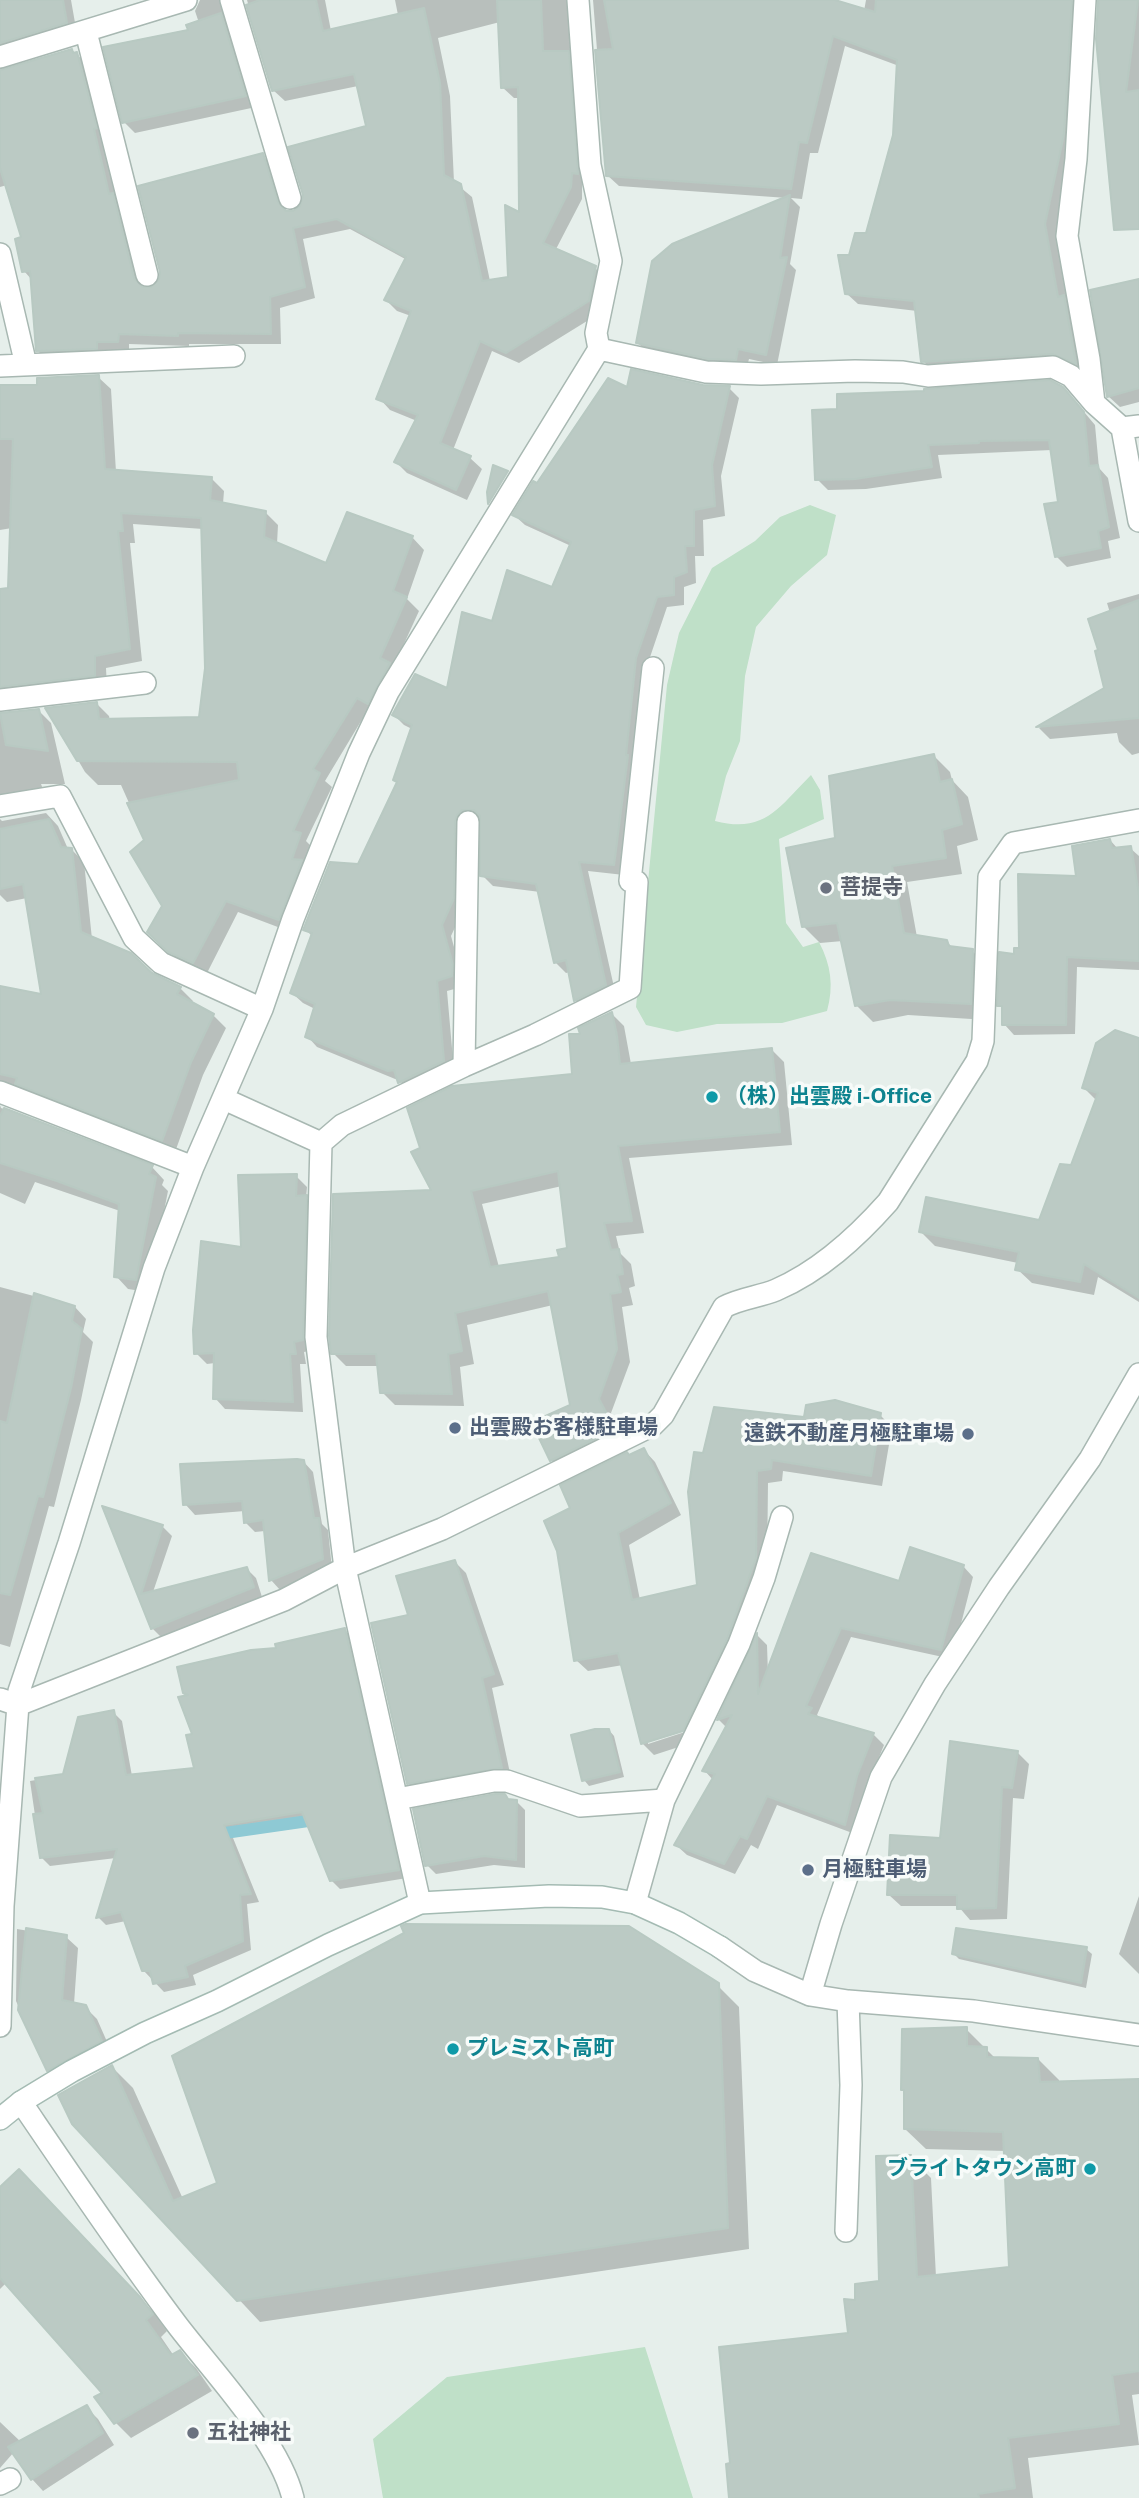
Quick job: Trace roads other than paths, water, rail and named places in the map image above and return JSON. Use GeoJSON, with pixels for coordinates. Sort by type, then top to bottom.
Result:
{"type":"FeatureCollection","features":[{"type":"Feature","properties":{"kind":"street"},"geometry":{"type":"LineString","coordinates":[[0,57],[186,0]]}},
{"type":"Feature","properties":{"kind":"street"},"geometry":{"type":"LineString","coordinates":[[231,0],[290,198]]}},
{"type":"Feature","properties":{"kind":"street"},"geometry":{"type":"LineString","coordinates":[[0,2026],[9,1702],[19,1691],[69,1543],[154,1268],[193,1167],[262,1009],[293,919],[359,753],[388,692],[599,349],[596,333],[611,261],[590,165],[578,0]]}},
{"type":"Feature","properties":{"kind":"street"},"geometry":{"type":"LineString","coordinates":[[1085,0],[1076,159],[1068,236],[1094,403]]}},
{"type":"Feature","properties":{"kind":"street"},"geometry":{"type":"LineString","coordinates":[[86,32],[147,275]]}},
{"type":"Feature","properties":{"kind":"street"},"geometry":{"type":"LineString","coordinates":[[0,254],[26,365]]}},
{"type":"Feature","properties":{"kind":"street"},"geometry":{"type":"LineString","coordinates":[[599,349],[706,372],[761,374],[855,371],[903,372],[928,376],[1053,367],[1071,376],[1094,403],[1131,427],[1139,521]]}},
{"type":"Feature","properties":{"kind":"street"},"geometry":{"type":"LineString","coordinates":[[0,366],[234,356]]}},
{"type":"Feature","properties":{"kind":"street"},"geometry":{"type":"LineString","coordinates":[[420,1903],[345,1568],[316,1337],[321,1143],[342,1125],[630,988],[637,882],[630,881],[653,668]]}},
{"type":"Feature","properties":{"kind":"street"},"geometry":{"type":"LineString","coordinates":[[0,700],[145,683]]}},
{"type":"Feature","properties":{"kind":"street"},"geometry":{"type":"LineString","coordinates":[[0,806],[60,796],[134,937],[161,963],[262,1009]]}},
{"type":"Feature","properties":{"kind":"street"},"geometry":{"type":"LineString","coordinates":[[9,1702],[284,1600],[345,1568],[442,1529],[653,1425],[663,1415],[724,1307],[735,1301],[774,1291],[807,1274],[838,1251],[888,1202],[977,1061],[983,1041],[989,877],[1013,843],[1139,820]]}},
{"type":"Feature","properties":{"kind":"street"},"geometry":{"type":"LineString","coordinates":[[464,1066],[468,822]]}},
{"type":"Feature","properties":{"kind":"street"},"geometry":{"type":"LineString","coordinates":[[0,1092],[193,1167]]}},
{"type":"Feature","properties":{"kind":"street"},"geometry":{"type":"LineString","coordinates":[[224,1100],[321,1143]]}},
{"type":"Feature","properties":{"kind":"street"},"geometry":{"type":"LineString","coordinates":[[810,1995],[881,1777],[942,1674],[999,1587],[1090,1459],[1139,1374]]}},
{"type":"Feature","properties":{"kind":"street"},"geometry":{"type":"LineString","coordinates":[[635,1903],[664,1800],[739,1644],[764,1578],[782,1517]]}},
{"type":"Feature","properties":{"kind":"street"},"geometry":{"type":"LineString","coordinates":[[397,1799],[495,1781],[507,1782],[580,1806],[664,1800]]}},
{"type":"Feature","properties":{"kind":"street"},"geometry":{"type":"LineString","coordinates":[[0,2119],[21,2102],[72,2071],[145,2033],[420,1903],[579,1895],[635,1903],[679,1923],[755,1971],[810,1995],[848,2001],[974,2011],[1139,2035]]}},
{"type":"Feature","properties":{"kind":"street"},"geometry":{"type":"LineString","coordinates":[[846,2231],[851,2085],[848,2001]]}},
{"type":"Feature","properties":{"kind":"street"},"geometry":{"type":"LineString","coordinates":[[21,2102],[178,2326],[265,2440],[282,2468],[293,2498]]}},
{"type":"Feature","properties":{"kind":"waterway"},"geometry":{"type":"LineString","coordinates":[[211,1835],[322,1819]]}},
{"type":"Feature","properties":{"kind":"place","name":"菩提寺"},"geometry":{"type":"Point","coordinates":[826,888]}},
{"type":"Feature","properties":{"kind":"place","name":"（株）出雲殿 i-Office"},"geometry":{"type":"Point","coordinates":[712,1097]}},
{"type":"Feature","properties":{"kind":"place","name":"出雲殿お客様駐車場"},"geometry":{"type":"Point","coordinates":[455,1428]}},
{"type":"Feature","properties":{"kind":"place","name":"遠鉄不動産月極駐車場"},"geometry":{"type":"Point","coordinates":[968,1434]}},
{"type":"Feature","properties":{"kind":"place","name":"月極駐車場"},"geometry":{"type":"Point","coordinates":[808,1870]}},
{"type":"Feature","properties":{"kind":"place","name":"プレミスト高町"},"geometry":{"type":"Point","coordinates":[453,2049]}},
{"type":"Feature","properties":{"kind":"place","name":"ブライトタウン高町"},"geometry":{"type":"Point","coordinates":[1090,2169]}},
{"type":"Feature","properties":{"kind":"place","name":"五社神社"},"geometry":{"type":"Point","coordinates":[193,2433]}}]}
